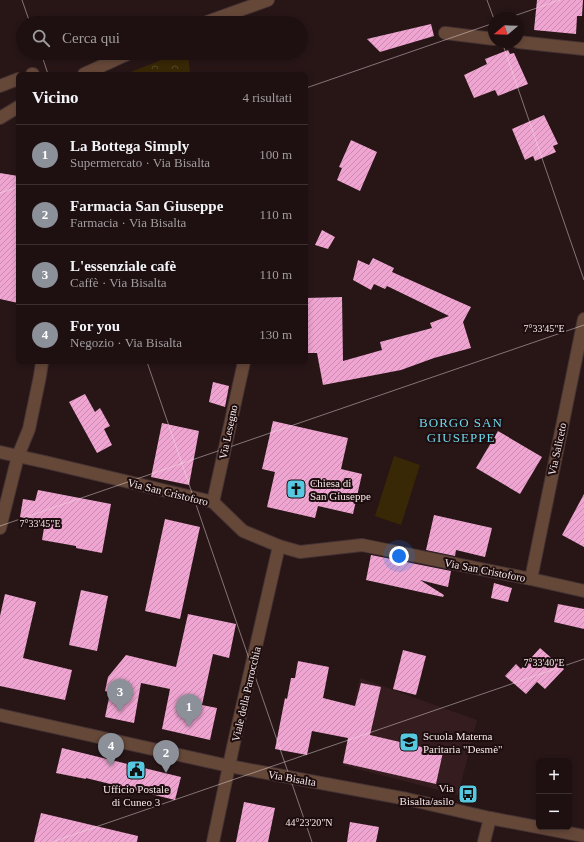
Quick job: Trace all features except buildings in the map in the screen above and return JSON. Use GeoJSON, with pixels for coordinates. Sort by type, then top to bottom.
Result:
{"type":"FeatureCollection","features":[{"type":"Feature","properties":{"kind":"street"},"geometry":{"type":"LineString","coordinates":[[223,16],[268,0]]}},
{"type":"Feature","properties":{"kind":"street"},"geometry":{"type":"LineString","coordinates":[[445,33],[488,38]]}},
{"type":"Feature","properties":{"kind":"street"},"geometry":{"type":"LineString","coordinates":[[524,43],[584,49]]}},
{"type":"Feature","properties":{"kind":"street"},"geometry":{"type":"LineString","coordinates":[[88,72],[115,60]]}},
{"type":"Feature","properties":{"kind":"street"},"geometry":{"type":"LineString","coordinates":[[0,86],[16,80]]}},
{"type":"Feature","properties":{"kind":"street"},"geometry":{"type":"LineString","coordinates":[[0,118],[16,108]]}},
{"type":"Feature","properties":{"kind":"street","name":"Via Saliceto"},"geometry":{"type":"LineString","coordinates":[[531,579],[584,319]]}},
{"type":"Feature","properties":{"kind":"street"},"geometry":{"type":"LineString","coordinates":[[0,528],[18,456],[29,429],[42,364]]}},
{"type":"Feature","properties":{"kind":"street","name":"Via Lesegno"},"geometry":{"type":"LineString","coordinates":[[213,502],[244,364]]}},
{"type":"Feature","properties":{"kind":"street","name":"Via San Cristoforo"},"geometry":{"type":"LineString","coordinates":[[0,452],[213,502],[243,531],[279,546],[300,552],[362,545],[584,591]]}},
{"type":"Feature","properties":{"kind":"street","name":"Viale della Parrocchia"},"geometry":{"type":"LineString","coordinates":[[214,842],[229,766],[279,546]]}},
{"type":"Feature","properties":{"kind":"street","name":"Via Bisalta"},"geometry":{"type":"LineString","coordinates":[[0,715],[229,766],[407,799],[490,818],[584,836]]}},
{"type":"Feature","properties":{"kind":"street"},"geometry":{"type":"LineString","coordinates":[[484,842],[490,818]]}},
{"type":"Feature","properties":{"kind":"shaded area","name":"Scuola Materna Paritaria \"Desmè\""},"geometry":{"type":"Polygon","coordinates":[[[360,678],[477,720],[458,795],[342,765],[360,678]]]}},
{"type":"Feature","properties":{"kind":"green space"},"geometry":{"type":"Polygon","coordinates":[[[161,60],[189,60],[190,72],[131,72],[161,60]]]}},
{"type":"Feature","properties":{"kind":"green space"},"geometry":{"type":"Polygon","coordinates":[[[394,456],[420,465],[401,525],[375,516],[394,456]]]}},
{"type":"Feature","properties":{"kind":"place","name":"Chiesa di San Giuseppe"},"geometry":{"type":"Point","coordinates":[296,489]}},
{"type":"Feature","properties":{"kind":"place","name":"L'essenziale cafè"},"geometry":{"type":"Point","coordinates":[120,712]}},
{"type":"Feature","properties":{"kind":"place","name":"La Bottega Simply"},"geometry":{"type":"Point","coordinates":[189,727]}},
{"type":"Feature","properties":{"kind":"place","name":"Scuola Materna Paritaria \"Desmè\""},"geometry":{"type":"Point","coordinates":[409,742]}},
{"type":"Feature","properties":{"kind":"place","name":"For you"},"geometry":{"type":"Point","coordinates":[111,766]}},
{"type":"Feature","properties":{"kind":"place","name":"Ufficio Postale di Cuneo 3"},"geometry":{"type":"Point","coordinates":[136,770]}},
{"type":"Feature","properties":{"kind":"place","name":"Farmacia San Giuseppe"},"geometry":{"type":"Point","coordinates":[166,773]}},
{"type":"Feature","properties":{"kind":"place","name":"Via Bisalta/asilo"},"geometry":{"type":"Point","coordinates":[468,794]}},
{"type":"Feature","properties":{"kind":"district","name":"BORGO SAN GIUSEPPE"},"geometry":{"type":"Point","coordinates":[461,430]}}]}
